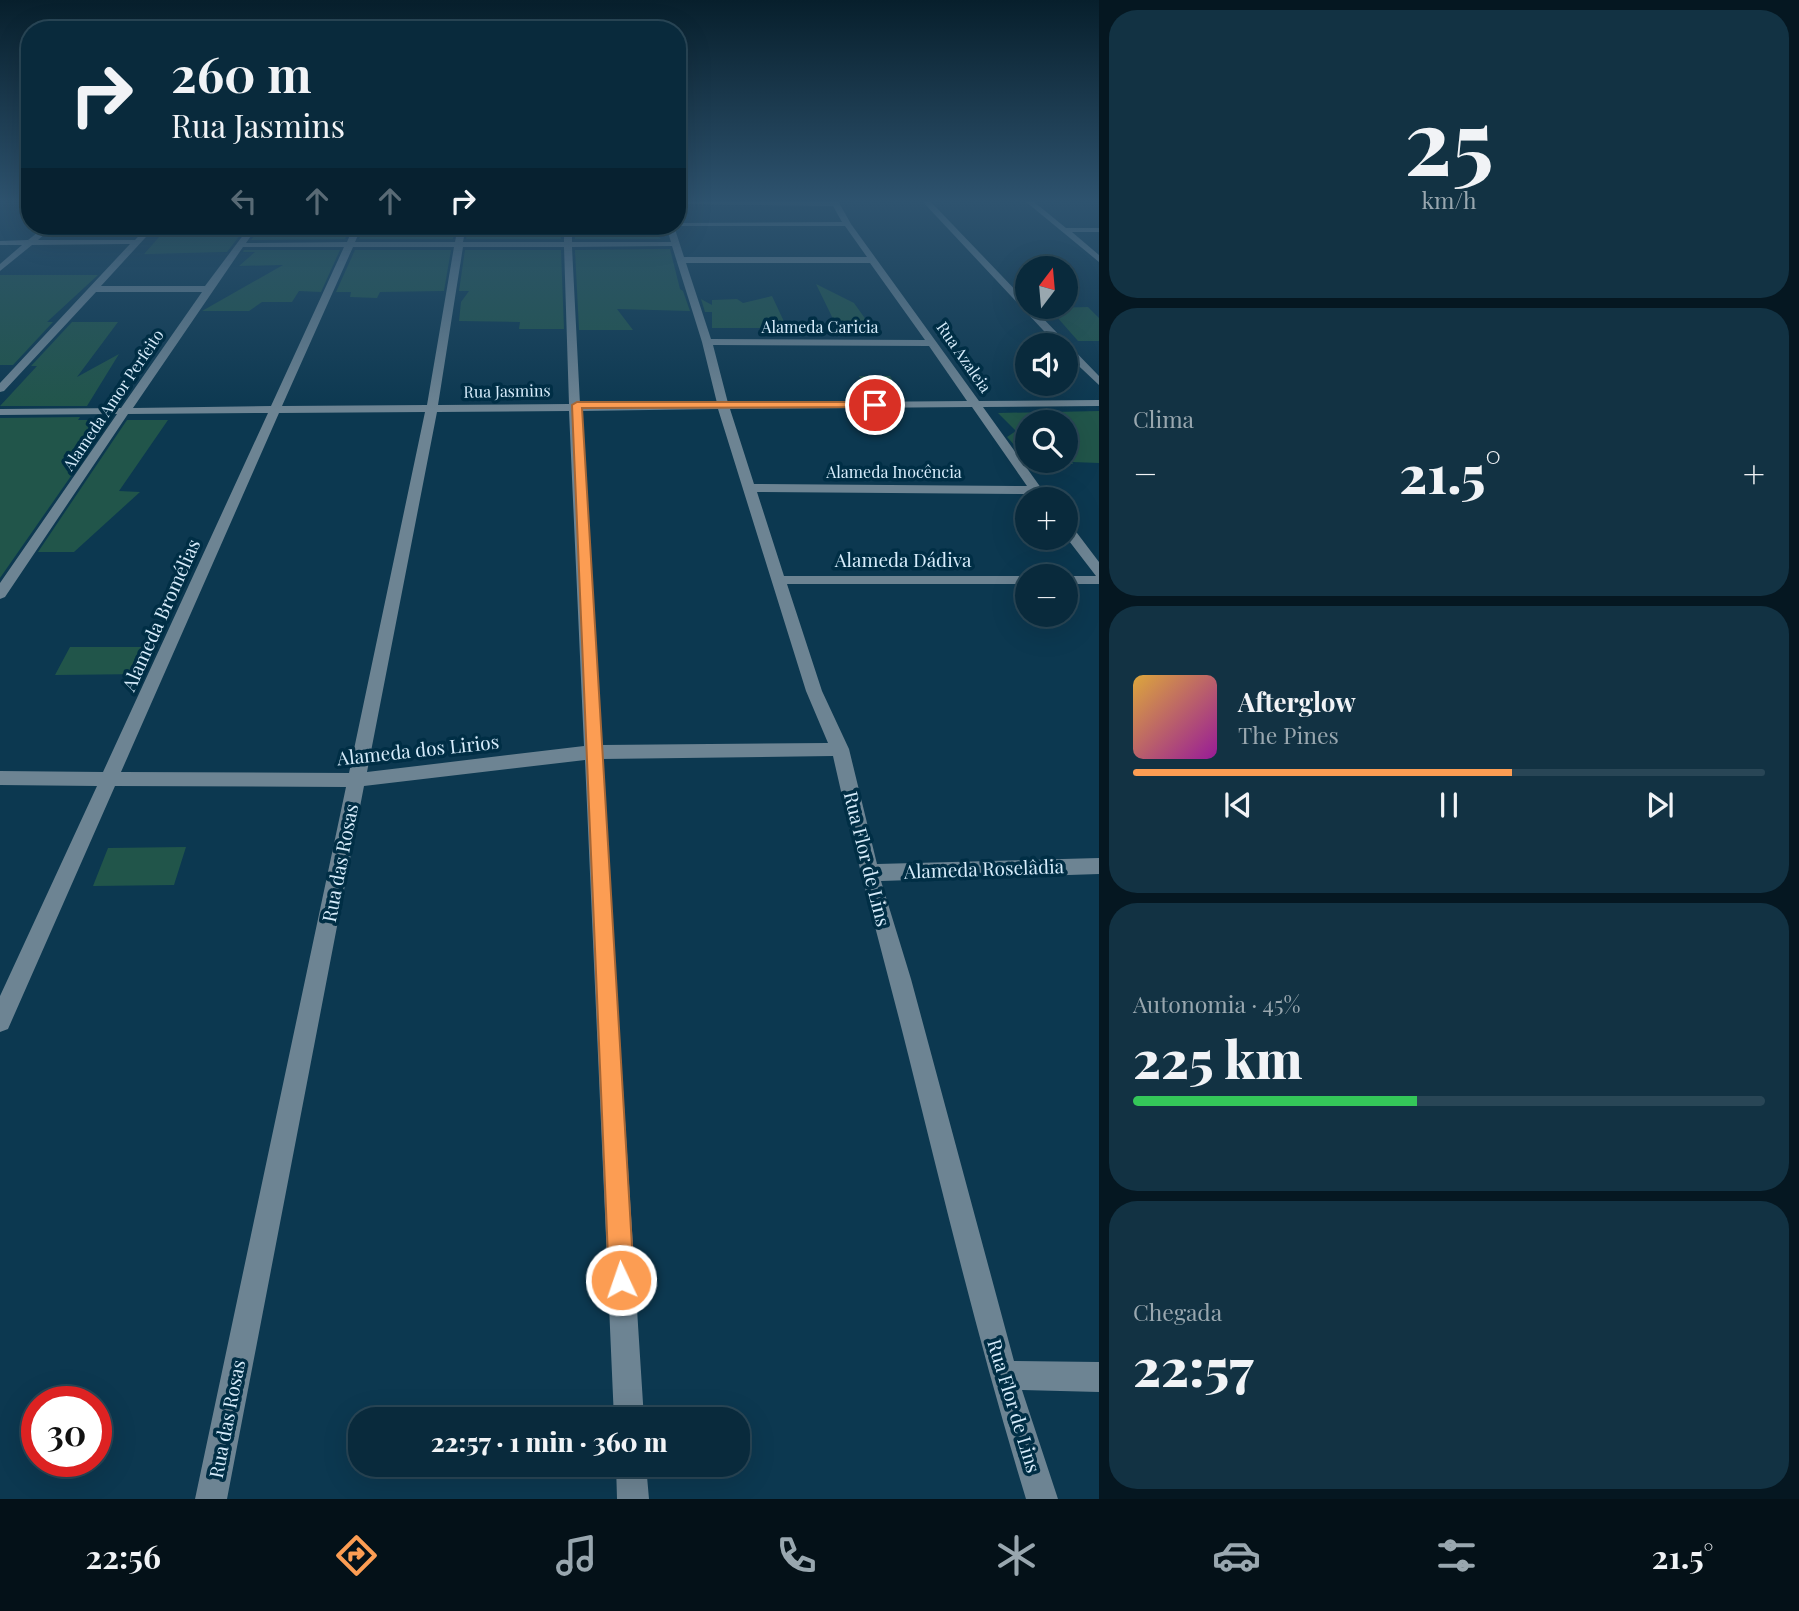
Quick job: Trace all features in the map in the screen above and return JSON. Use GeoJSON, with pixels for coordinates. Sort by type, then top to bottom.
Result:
{"type":"FeatureCollection","features":[{"type":"Feature","properties":{"kind":"street"},"geometry":{"type":"LineString","coordinates":[[0,389],[112,271]]}},
{"type":"Feature","properties":{"kind":"street","name":"Alameda Amor Perfeito"},"geometry":{"type":"LineString","coordinates":[[0,594],[222,271]]}},
{"type":"Feature","properties":{"kind":"street","name":"Alameda Bromélias"},"geometry":{"type":"LineString","coordinates":[[0,1021],[339,271]]}},
{"type":"Feature","properties":{"kind":"street","name":"Rua das Rosas"},"geometry":{"type":"LineString","coordinates":[[211,1499],[432,407],[454,271]]}},
{"type":"Feature","properties":{"kind":"street"},"geometry":{"type":"LineString","coordinates":[[569,271],[628,1407]]}},
{"type":"Feature","properties":{"kind":"street","name":"Rua Flor de Lins"},"geometry":{"type":"LineString","coordinates":[[685,271],[723,406],[752,488],[814,691],[840,749],[869,873],[900,979],[1003,1375],[1042,1499]]}},
{"type":"Feature","properties":{"kind":"street","name":"Rua Azaleia"},"geometry":{"type":"LineString","coordinates":[[881,271],[1035,487]]}},
{"type":"Feature","properties":{"kind":"street"},"geometry":{"type":"LineString","coordinates":[[993,271],[1052,333]]}},
{"type":"Feature","properties":{"kind":"street"},"geometry":{"type":"LineString","coordinates":[[96,289],[208,289]]}},
{"type":"Feature","properties":{"kind":"street","name":"Alameda Caricia"},"geometry":{"type":"LineString","coordinates":[[707,342],[934,343]]}},
{"type":"Feature","properties":{"kind":"street"},"geometry":{"type":"LineString","coordinates":[[1078,360],[1099,382]]}},
{"type":"Feature","properties":{"kind":"street","name":"Rua Jasmins"},"geometry":{"type":"LineString","coordinates":[[0,412],[577,405],[1099,403]]}},
{"type":"Feature","properties":{"kind":"street","name":"Alameda Inocência"},"geometry":{"type":"LineString","coordinates":[[752,488],[1015,493]]}},
{"type":"Feature","properties":{"kind":"street"},"geometry":{"type":"LineString","coordinates":[[1078,544],[1099,572]]}},
{"type":"Feature","properties":{"kind":"street","name":"Alameda Dádiva"},"geometry":{"type":"LineString","coordinates":[[779,580],[1015,580]]}},
{"type":"Feature","properties":{"kind":"street"},"geometry":{"type":"LineString","coordinates":[[1078,580],[1099,580]]}},
{"type":"Feature","properties":{"kind":"street","name":"Alameda dos Lirios"},"geometry":{"type":"LineString","coordinates":[[0,778],[357,780],[593,752],[840,749]]}},
{"type":"Feature","properties":{"kind":"street","name":"Alameda Roselâdia"},"geometry":{"type":"LineString","coordinates":[[869,873],[1099,866]]}},
{"type":"Feature","properties":{"kind":"street"},"geometry":{"type":"LineString","coordinates":[[1003,1375],[1099,1377]]}},
{"type":"Feature","properties":{"kind":"street"},"geometry":{"type":"LineString","coordinates":[[632,1477],[633,1499]]}},
{"type":"Feature","properties":{"kind":"building"},"geometry":{"type":"Polygon","coordinates":[[[273,271],[331,271],[321,292],[299,291],[292,302],[262,302],[249,311],[202,311],[273,271]]]}},
{"type":"Feature","properties":{"kind":"building"},"geometry":{"type":"Polygon","coordinates":[[[346,271],[447,271],[444,291],[380,292],[377,298],[350,297],[351,292],[336,292],[346,271]]]}},
{"type":"Feature","properties":{"kind":"building"},"geometry":{"type":"Polygon","coordinates":[[[462,271],[562,271],[564,329],[519,329],[520,322],[459,321],[461,302],[469,291],[459,291],[462,271]]]}},
{"type":"Feature","properties":{"kind":"building"},"geometry":{"type":"Polygon","coordinates":[[[576,271],[675,271],[690,311],[617,309],[633,330],[579,330],[576,271]]]}},
{"type":"Feature","properties":{"kind":"building"},"geometry":{"type":"Polygon","coordinates":[[[0,275],[98,275],[47,322],[53,322],[13,365],[0,365],[0,275]]]}},
{"type":"Feature","properties":{"kind":"building"},"geometry":{"type":"Polygon","coordinates":[[[816,284],[854,303],[869,324],[836,325],[816,284]]]}},
{"type":"Feature","properties":{"kind":"building"},"geometry":{"type":"Polygon","coordinates":[[[772,296],[787,328],[712,328],[712,312],[705,312],[701,299],[712,305],[712,300],[737,299],[743,303],[772,296]]]}},
{"type":"Feature","properties":{"kind":"building"},"geometry":{"type":"Polygon","coordinates":[[[1078,307],[1088,307],[1099,318],[1099,341],[1078,341],[1078,333],[1071,333],[1059,319],[1078,319],[1078,307]]]}},
{"type":"Feature","properties":{"kind":"building"},"geometry":{"type":"Polygon","coordinates":[[[72,322],[118,322],[77,377],[119,354],[87,406],[0,406],[37,366],[31,366],[72,322]]]}},
{"type":"Feature","properties":{"kind":"building"},"geometry":{"type":"Polygon","coordinates":[[[859,376],[890,376],[903,399],[871,399],[859,376]]]}},
{"type":"Feature","properties":{"kind":"building"},"geometry":{"type":"Polygon","coordinates":[[[1078,411],[1099,411],[1099,463],[1078,462],[1078,411]]]}},
{"type":"Feature","properties":{"kind":"building"},"geometry":{"type":"Polygon","coordinates":[[[998,413],[1015,413],[1015,430],[998,413]]]}},
{"type":"Feature","properties":{"kind":"building"},"geometry":{"type":"Polygon","coordinates":[[[80,417],[78,420],[110,420],[0,578],[0,418],[80,417]]]}},
{"type":"Feature","properties":{"kind":"building"},"geometry":{"type":"Polygon","coordinates":[[[127,420],[168,420],[119,491],[140,492],[74,552],[38,552],[127,420]]]}},
{"type":"Feature","properties":{"kind":"building"},"geometry":{"type":"Polygon","coordinates":[[[1015,432],[1015,446],[1007,437],[1015,432]]]}},
{"type":"Feature","properties":{"kind":"building"},"geometry":{"type":"Polygon","coordinates":[[[70,647],[158,647],[145,674],[55,675],[70,647]]]}},
{"type":"Feature","properties":{"kind":"building"},"geometry":{"type":"Polygon","coordinates":[[[186,847],[174,885],[93,886],[108,848],[186,847]]]}},
{"type":"Feature","properties":{"kind":"route"},"geometry":{"type":"LineString","coordinates":[[621,1280],[577,405],[875,405]]}}]}
